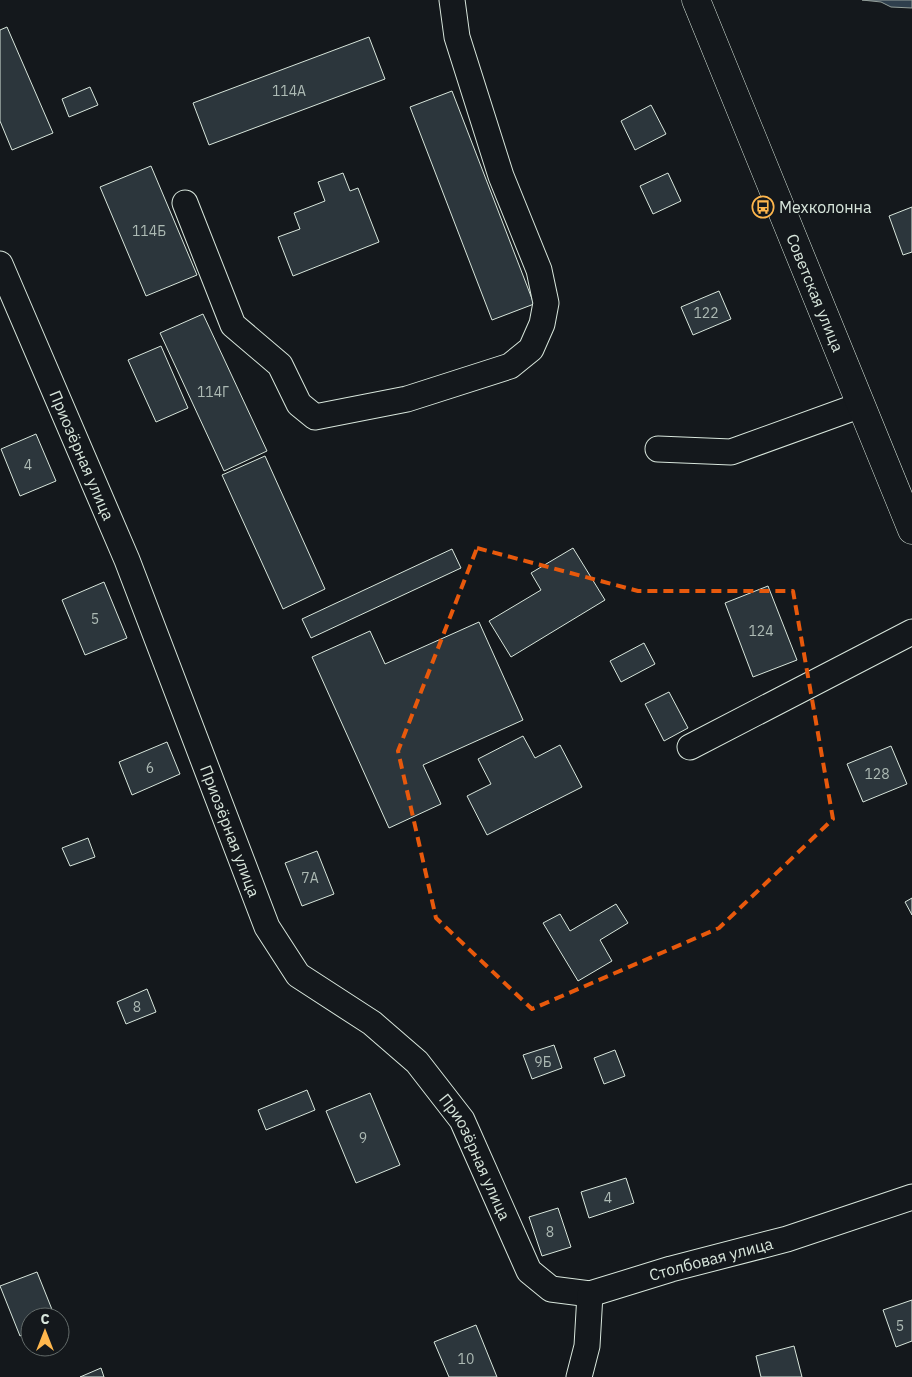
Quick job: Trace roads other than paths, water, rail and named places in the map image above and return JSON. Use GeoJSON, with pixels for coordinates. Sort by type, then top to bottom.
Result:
{"type":"FeatureCollection","features":[{"type":"Feature","properties":{"kind":"main road","name":"Советская улица"},"geometry":{"type":"LineString","coordinates":[[696,0],[912,530]]}},
{"type":"Feature","properties":{"kind":"street"},"geometry":{"type":"LineString","coordinates":[[185,203],[233,325],[280,365],[299,404],[315,417],[407,399],[510,366],[531,349],[542,324],[546,303],[539,270],[501,176],[457,37],[452,0]]}},
{"type":"Feature","properties":{"kind":"street","name":"Приозёрная улица"},"geometry":{"type":"LineString","coordinates":[[0,264],[127,560],[267,927],[298,975],[372,1023],[417,1062],[462,1120],[529,1270],[551,1288],[590,1294]]}},
{"type":"Feature","properties":{"kind":"street"},"geometry":{"type":"LineString","coordinates":[[658,449],[731,452],[862,405]]}},
{"type":"Feature","properties":{"kind":"street"},"geometry":{"type":"LineString","coordinates":[[690,747],[912,632]]}},
{"type":"Feature","properties":{"kind":"street","name":"Столбовая улица"},"geometry":{"type":"LineString","coordinates":[[590,1294],[671,1269],[787,1239],[912,1197]]}},
{"type":"Feature","properties":{"kind":"street"},"geometry":{"type":"LineString","coordinates":[[579,1377],[587,1346],[590,1294]]}},
{"type":"Feature","properties":{"kind":"water"},"geometry":{"type":"Polygon","coordinates":[[[862,0],[912,0],[912,8],[891,7],[881,2],[862,0]]]}},
{"type":"Feature","properties":{"kind":"place","name":"Мехколонна"},"geometry":{"type":"Point","coordinates":[763,207]}}]}
